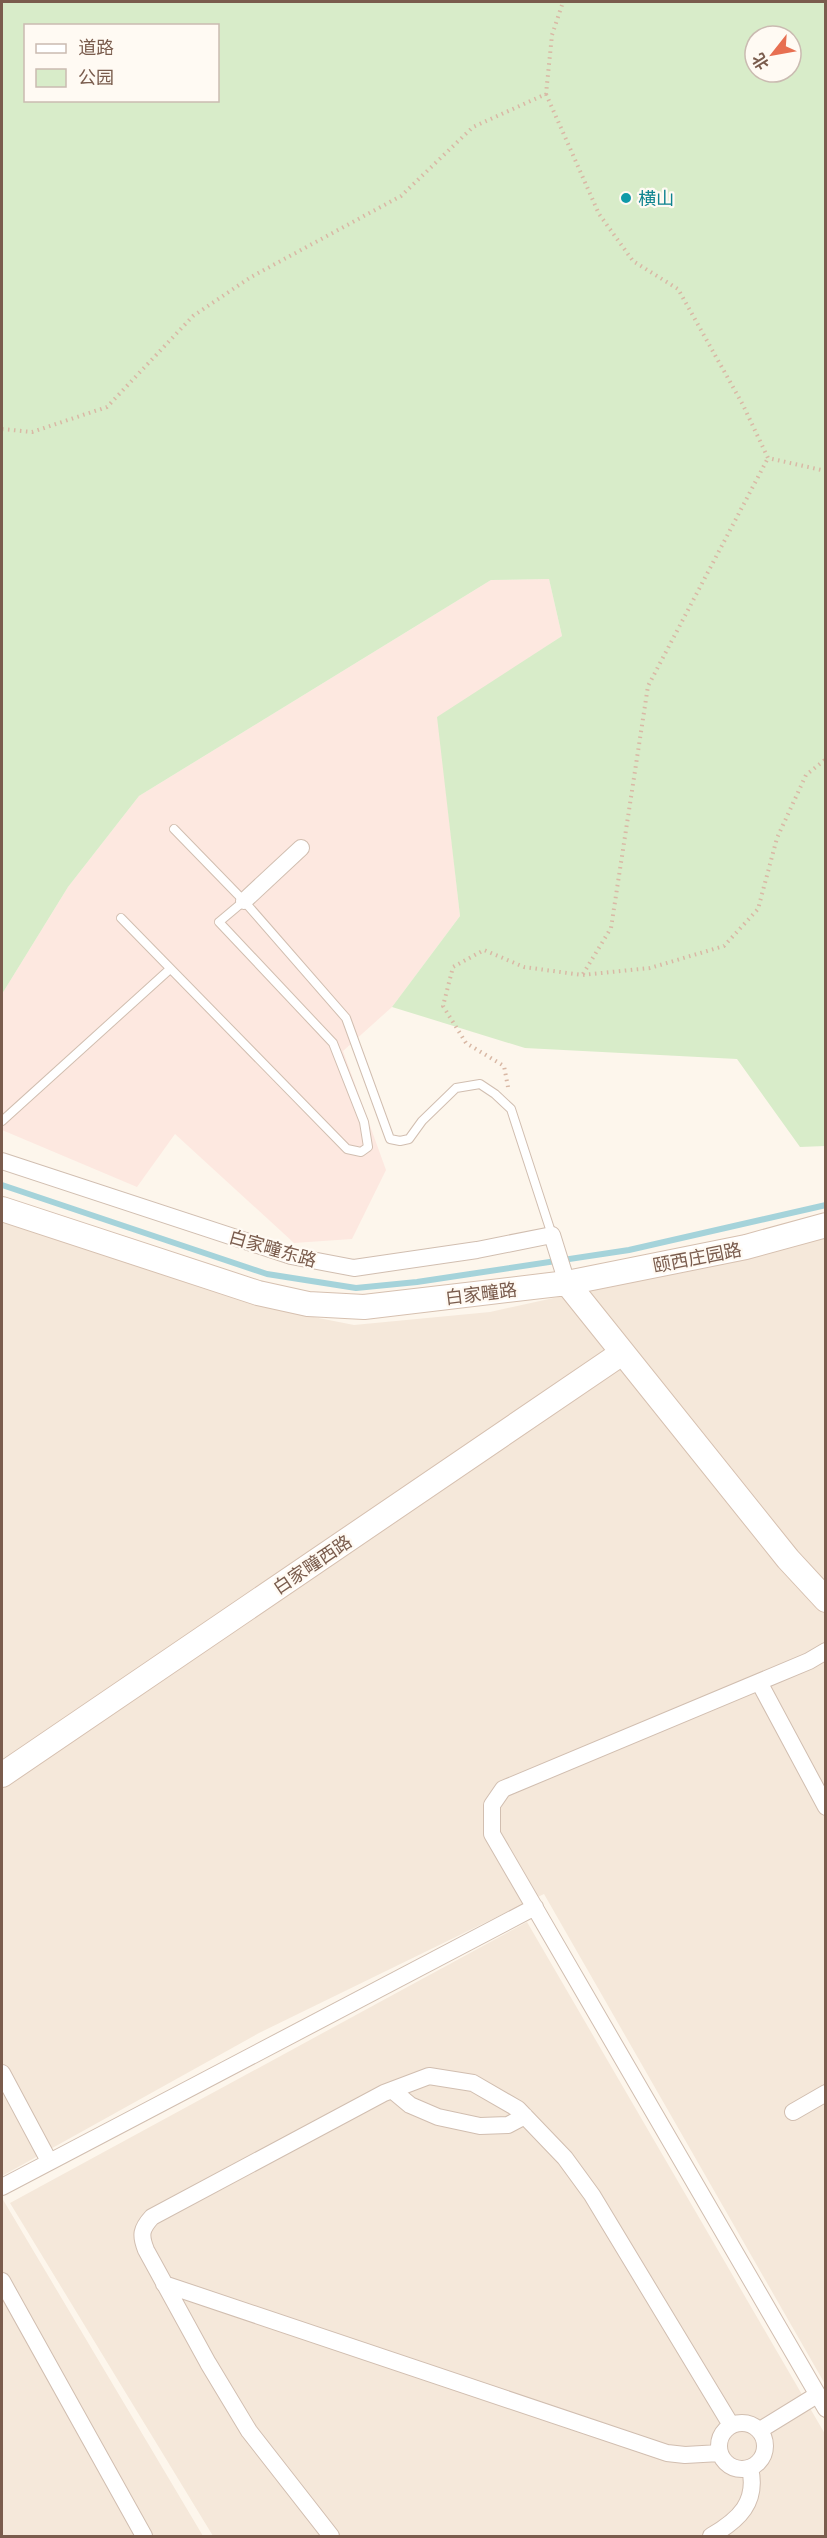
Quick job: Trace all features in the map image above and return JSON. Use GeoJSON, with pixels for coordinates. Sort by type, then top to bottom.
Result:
{"type":"FeatureCollection","features":[{"type":"Feature","properties":{"kind":"street"},"geometry":{"type":"LineString","coordinates":[[244,901],[301,848]]}},
{"type":"Feature","properties":{"kind":"street","name":"白家疃东路"},"geometry":{"type":"LineString","coordinates":[[2,1161],[291,1256],[354,1268],[477,1250],[552,1235]]}},
{"type":"Feature","properties":{"kind":"street","name":"白家疃路"},"geometry":{"type":"LineString","coordinates":[[2,1209],[258,1293],[308,1304],[364,1307],[564,1276]]}},
{"type":"Feature","properties":{"kind":"street","name":"颐西庄园路"},"geometry":{"type":"LineString","coordinates":[[564,1276],[746,1247],[825,1225]]}},
{"type":"Feature","properties":{"kind":"street"},"geometry":{"type":"LineString","coordinates":[[552,1235],[564,1276],[622,1353],[788,1559],[825,1600]]}},
{"type":"Feature","properties":{"kind":"street","name":"白家疃西路"},"geometry":{"type":"LineString","coordinates":[[2,1775],[622,1353]]}},
{"type":"Feature","properties":{"kind":"street"},"geometry":{"type":"LineString","coordinates":[[760,2430],[821,2402],[492,1834],[492,1805],[503,1789],[809,1661],[825,1651]]}},
{"type":"Feature","properties":{"kind":"street"},"geometry":{"type":"LineString","coordinates":[[759,1682],[825,1807]]}},
{"type":"Feature","properties":{"kind":"street"},"geometry":{"type":"LineString","coordinates":[[2,2187],[534,1907]]}},
{"type":"Feature","properties":{"kind":"street"},"geometry":{"type":"LineString","coordinates":[[2,2073],[49,2161]]}},
{"type":"Feature","properties":{"kind":"street"},"geometry":{"type":"LineString","coordinates":[[332,2536],[249,2431],[164,2284],[141,2237],[143,2228],[152,2217],[392,2090],[429,2076],[474,2083],[518,2109],[565,2158],[592,2195],[731,2425]]}},
{"type":"Feature","properties":{"kind":"street"},"geometry":{"type":"LineString","coordinates":[[392,2090],[410,2105],[438,2117],[480,2126],[508,2125],[525,2116]]}},
{"type":"Feature","properties":{"kind":"street"},"geometry":{"type":"LineString","coordinates":[[793,2112],[825,2093]]}},
{"type":"Feature","properties":{"kind":"street"},"geometry":{"type":"LineString","coordinates":[[2,2281],[144,2536]]}},
{"type":"Feature","properties":{"kind":"street"},"geometry":{"type":"LineString","coordinates":[[164,2284],[667,2453],[686,2455],[720,2452]]}},
{"type":"Feature","properties":{"kind":"street"},"geometry":{"type":"LineString","coordinates":[[746,2423],[760,2430],[764,2437],[765,2451],[762,2458],[750,2468],[743,2469],[729,2465],[720,2452],[721,2437],[731,2425],[746,2423]]}},
{"type":"Feature","properties":{"kind":"street"},"geometry":{"type":"LineString","coordinates":[[711,2536],[733,2523],[746,2507],[754,2483],[750,2468]]}},
{"type":"Feature","properties":{"kind":"lane"},"geometry":{"type":"LineString","coordinates":[[174,829],[244,901],[346,1018],[390,1139],[400,1141],[409,1139],[422,1122],[456,1088],[480,1084],[495,1094],[511,1110],[552,1235]]}},
{"type":"Feature","properties":{"kind":"lane"},"geometry":{"type":"LineString","coordinates":[[121,918],[347,1149],[361,1152],[368,1147],[364,1122],[333,1043],[219,922],[244,901]]}},
{"type":"Feature","properties":{"kind":"lane"},"geometry":{"type":"LineString","coordinates":[[2,1121],[170,969]]}},
{"type":"Feature","properties":{"kind":"path"},"geometry":{"type":"LineString","coordinates":[[563,2],[552,35],[546,94],[599,214],[633,261],[678,289],[743,405],[768,458]]}},
{"type":"Feature","properties":{"kind":"path"},"geometry":{"type":"LineString","coordinates":[[2,429],[32,432],[107,407],[193,316],[251,277],[401,196],[473,127],[546,94]]}},
{"type":"Feature","properties":{"kind":"path"},"geometry":{"type":"LineString","coordinates":[[768,458],[825,471]]}},
{"type":"Feature","properties":{"kind":"path"},"geometry":{"type":"LineString","coordinates":[[582,975],[611,928],[648,686],[768,458]]}},
{"type":"Feature","properties":{"kind":"path"},"geometry":{"type":"LineString","coordinates":[[511,1110],[504,1066],[466,1043],[443,1006],[453,967],[484,950],[524,967],[582,975],[650,968],[724,946],[758,909],[777,838],[807,775],[825,759]]}},
{"type":"Feature","properties":{"kind":"shaded area"},"geometry":{"type":"Polygon","coordinates":[[[549,579],[562,636],[438,718],[460,916],[392,1007],[343,1051],[386,1170],[352,1239],[294,1243],[175,1134],[137,1187],[2,1130],[2,994],[68,887],[139,796],[491,580],[549,579]]]}},
{"type":"Feature","properties":{"kind":"shaded area"},"geometry":{"type":"Polygon","coordinates":[[[2,1220],[278,1310],[354,1325],[490,1312],[768,1251],[825,1233],[825,2384],[544,1894],[259,2033],[2,2176],[2,1220]]]}},
{"type":"Feature","properties":{"kind":"shaded area"},"geometry":{"type":"Polygon","coordinates":[[[527,1922],[825,2434],[825,2536],[213,2536],[10,2203],[527,1922]]]}},
{"type":"Feature","properties":{"kind":"shaded area"},"geometry":{"type":"Polygon","coordinates":[[[2,2198],[203,2536],[2,2536],[2,2198]]]}},
{"type":"Feature","properties":{"kind":"green space"},"geometry":{"type":"Polygon","coordinates":[[[2,2],[825,2],[825,1146],[800,1147],[737,1059],[525,1048],[392,1007],[460,916],[437,717],[562,636],[549,579],[491,580],[139,796],[68,887],[2,994],[2,2]]]}},
{"type":"Feature","properties":{"kind":"waterway"},"geometry":{"type":"LineString","coordinates":[[2,1185],[267,1274],[356,1288],[417,1282],[629,1250],[826,1205]]}},
{"type":"Feature","properties":{"kind":"place","name":"横山"},"geometry":{"type":"Point","coordinates":[626,198]}}]}
